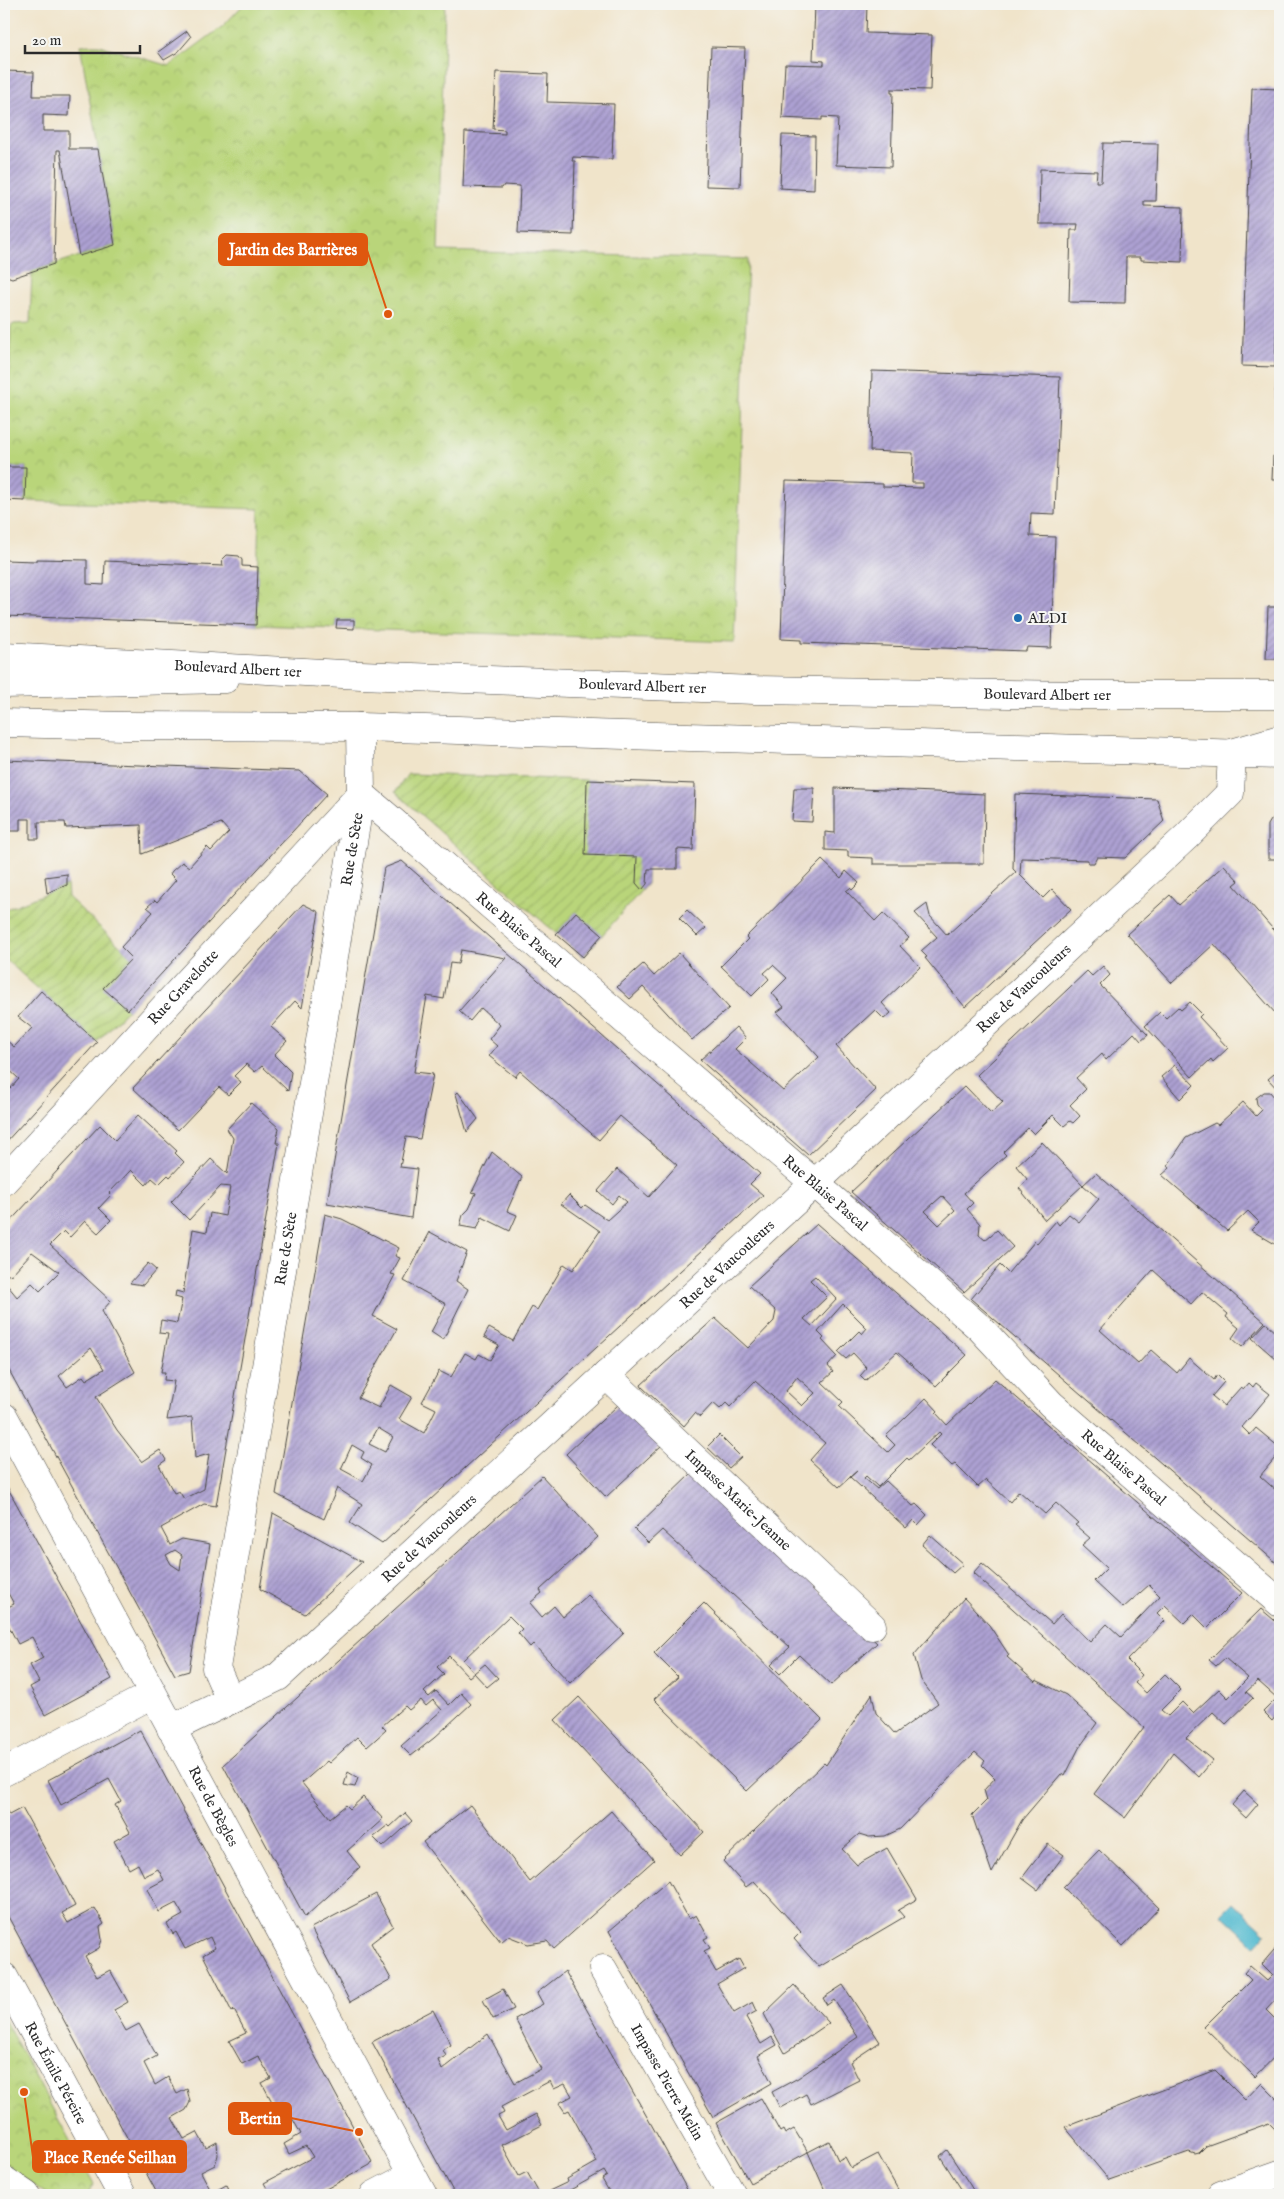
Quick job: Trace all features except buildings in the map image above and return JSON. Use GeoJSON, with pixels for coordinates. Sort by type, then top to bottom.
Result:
{"type":"FeatureCollection","features":[{"type":"Feature","properties":{"kind":"street","name":"Boulevard Albert 1er"},"geometry":{"type":"LineString","coordinates":[[4,656],[361,675],[755,690],[1077,695],[1280,695]]}},
{"type":"Feature","properties":{"kind":"street"},"geometry":{"type":"LineString","coordinates":[[4,684],[361,675]]}},
{"type":"Feature","properties":{"kind":"street"},"geometry":{"type":"LineString","coordinates":[[4,723],[134,726],[360,727],[1280,755]]}},
{"type":"Feature","properties":{"kind":"street","name":"Rue de Sète"},"geometry":{"type":"LineString","coordinates":[[230,1700],[216,1668],[361,794],[360,727]]}},
{"type":"Feature","properties":{"kind":"street"},"geometry":{"type":"LineString","coordinates":[[1232,753],[1280,739]]}},
{"type":"Feature","properties":{"kind":"street","name":"Rue de Vaucouleurs"},"geometry":{"type":"LineString","coordinates":[[171,1728],[278,1677],[814,1184],[1187,836],[1230,793],[1232,753]]}},
{"type":"Feature","properties":{"kind":"street","name":"Rue Gravelotte"},"geometry":{"type":"LineString","coordinates":[[4,1181],[361,794]]}},
{"type":"Feature","properties":{"kind":"street","name":"Rue Blaise Pascal"},"geometry":{"type":"LineString","coordinates":[[361,794],[980,1328],[1051,1404],[1280,1603]]}},
{"type":"Feature","properties":{"kind":"street","name":"Impasse Marie-Jeanne"},"geometry":{"type":"LineString","coordinates":[[606,1375],[872,1626]]}},
{"type":"Feature","properties":{"kind":"street","name":"Rue de Bègles"},"geometry":{"type":"LineString","coordinates":[[4,1417],[151,1694],[417,2185]]}},
{"type":"Feature","properties":{"kind":"street"},"geometry":{"type":"LineString","coordinates":[[4,1772],[151,1694]]}},
{"type":"Feature","properties":{"kind":"street","name":"Impasse Pierre Melin"},"geometry":{"type":"LineString","coordinates":[[603,1969],[732,2195]]}},
{"type":"Feature","properties":{"kind":"street","name":"Rue Émile Péreire"},"geometry":{"type":"LineString","coordinates":[[4,1977],[122,2195]]}},
{"type":"Feature","properties":{"kind":"street"},"geometry":{"type":"LineString","coordinates":[[1221,2195],[1280,2174]]}},
{"type":"Feature","properties":{"kind":"street"},"geometry":{"type":"LineString","coordinates":[[4,2180],[26,2195]]}},
{"type":"Feature","properties":{"kind":"street"},"geometry":{"type":"LineString","coordinates":[[374,2195],[417,2185]]}},
{"type":"Feature","properties":{"kind":"green space"},"geometry":{"type":"Polygon","coordinates":[[[244,4],[445,4],[438,251],[748,259],[734,642],[354,629],[353,620],[337,620],[336,628],[256,625],[259,509],[25,501],[26,467],[6,467],[11,326],[14,324],[30,323],[32,271],[115,245],[80,45],[99,45],[169,66],[223,26],[244,4]]]}},
{"type":"Feature","properties":{"kind":"green space"},"geometry":{"type":"Polygon","coordinates":[[[408,774],[651,782],[647,884],[583,957],[395,792],[408,774]]]}},
{"type":"Feature","properties":{"kind":"green space"},"geometry":{"type":"Polygon","coordinates":[[[67,885],[68,897],[156,980],[97,1042],[4,958],[4,910],[67,885]]]}},
{"type":"Feature","properties":{"kind":"green space"},"geometry":{"type":"Polygon","coordinates":[[[4,2019],[94,2185],[86,2195],[48,2195],[4,2165],[4,2019]]]}},
{"type":"Feature","properties":{"kind":"water"},"geometry":{"type":"Polygon","coordinates":[[[1233,1902],[1266,1933],[1255,1946],[1221,1914],[1233,1902]]]}},
{"type":"Feature","properties":{"kind":"place","name":"Jardin des Barrières"},"geometry":{"type":"Point","coordinates":[388,314]}},
{"type":"Feature","properties":{"kind":"place","name":"ALDI"},"geometry":{"type":"Point","coordinates":[1018,618]}},
{"type":"Feature","properties":{"kind":"place","name":"Place Renée Seilhan"},"geometry":{"type":"Point","coordinates":[24,2092]}},
{"type":"Feature","properties":{"kind":"place","name":"Bertin"},"geometry":{"type":"Point","coordinates":[359,2132]}}]}
